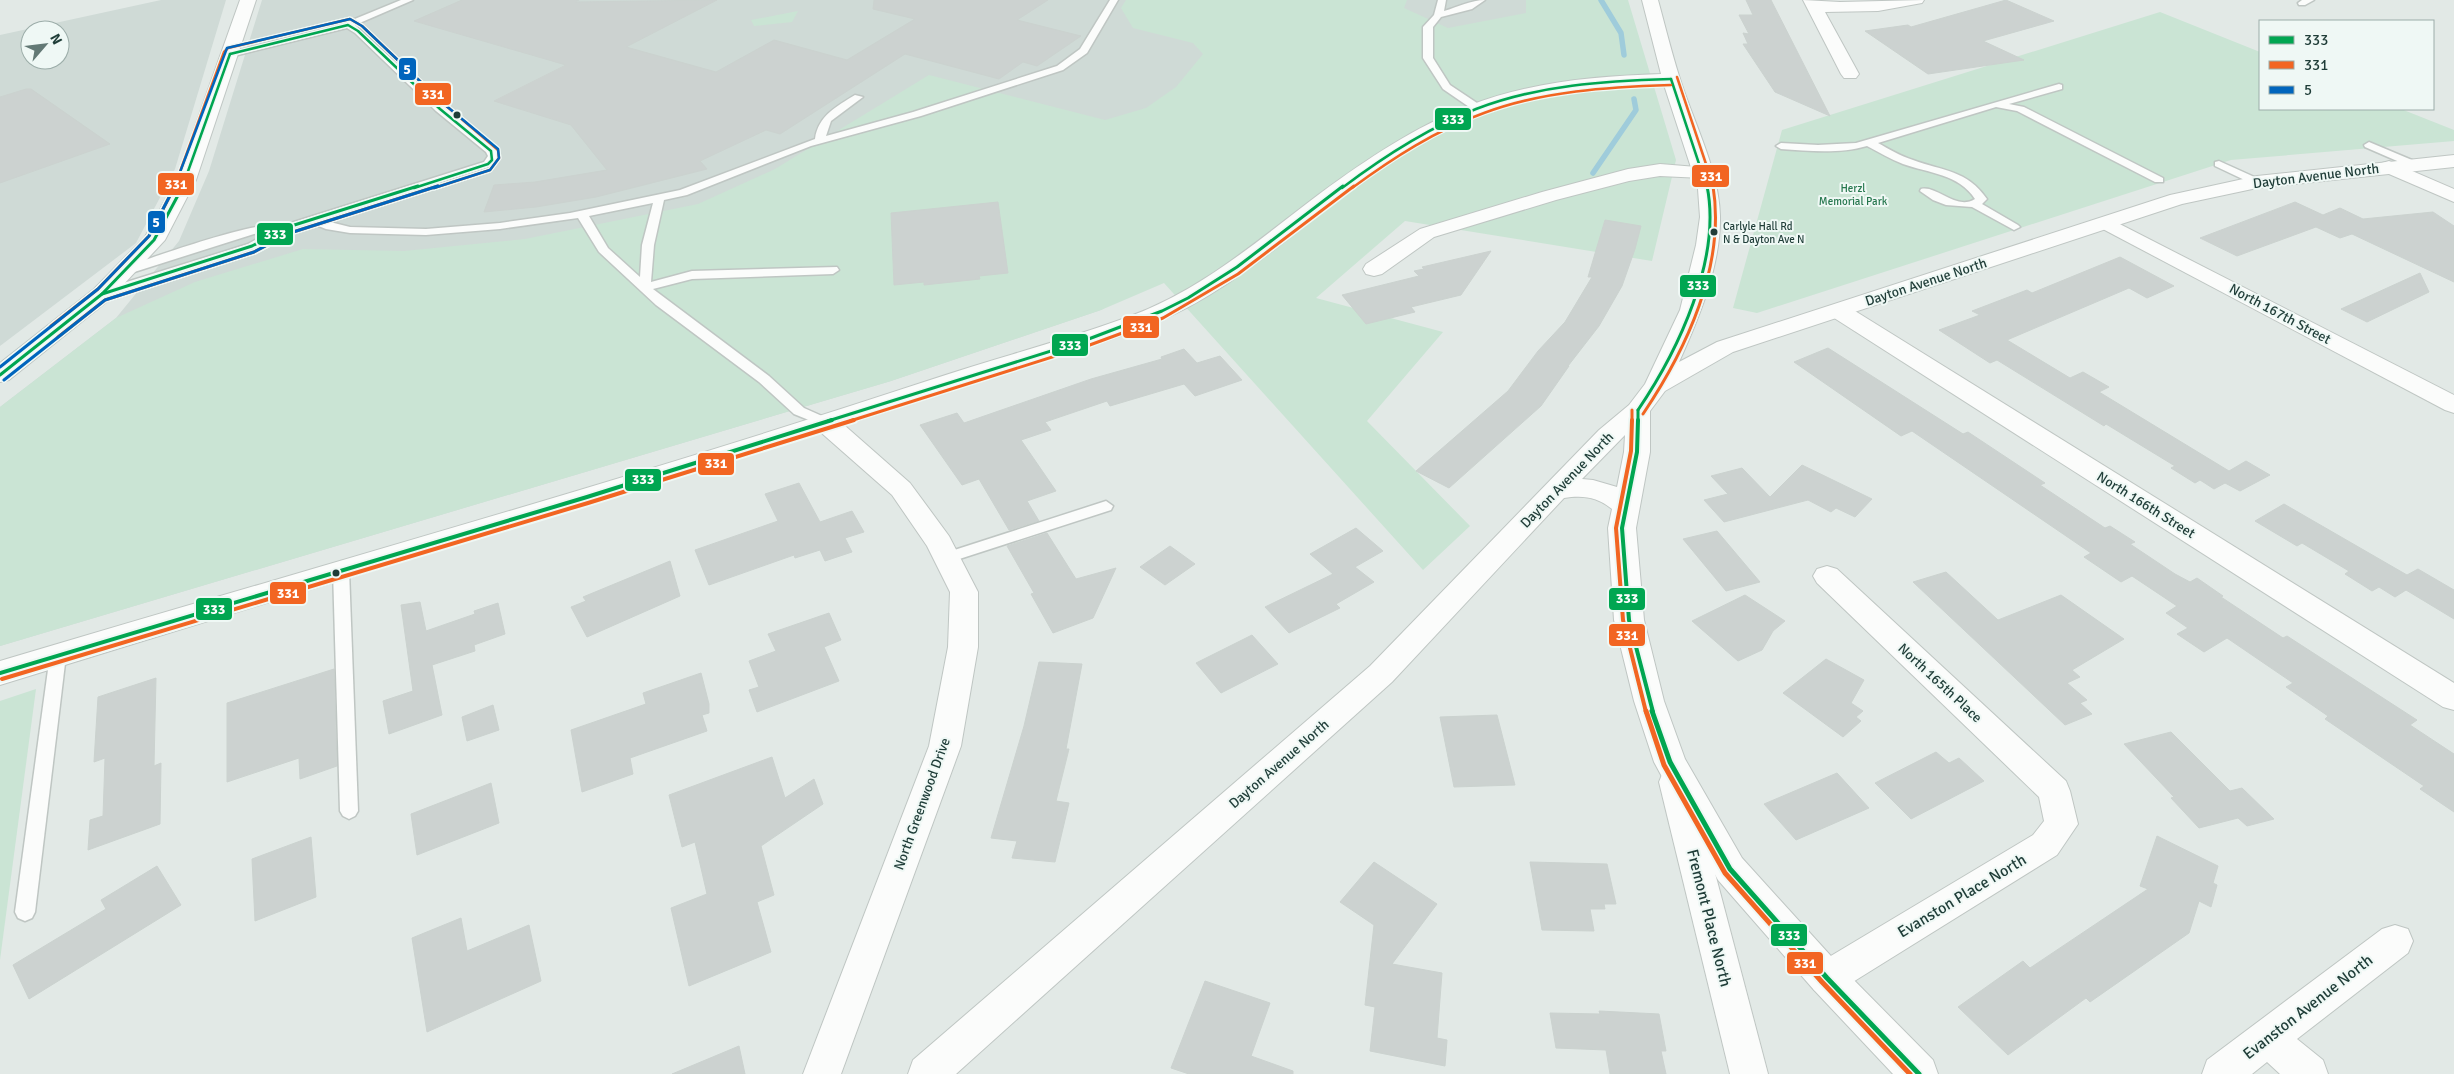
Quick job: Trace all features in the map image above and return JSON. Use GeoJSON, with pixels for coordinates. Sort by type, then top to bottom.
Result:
{"type":"FeatureCollection","features":[{"type":"Feature","properties":{"kind":"street"},"geometry":{"type":"LineString","coordinates":[[0,374],[64,326],[102,294],[128,270],[154,240],[186,180],[203,136],[248,0]]}},
{"type":"Feature","properties":{"kind":"street"},"geometry":{"type":"LineString","coordinates":[[1650,0],[1671,79],[1708,189],[1710,217],[1707,245],[1686,319],[1656,386]]}},
{"type":"Feature","properties":{"kind":"street"},"geometry":{"type":"LineString","coordinates":[[1812,3],[1863,8],[1900,4],[1916,0]]}},
{"type":"Feature","properties":{"kind":"street"},"geometry":{"type":"LineString","coordinates":[[1812,3],[1850,74]]}},
{"type":"Feature","properties":{"kind":"street"},"geometry":{"type":"LineString","coordinates":[[0,673],[826,423],[940,384],[1063,346],[1171,308],[1229,276],[1274,238],[1370,166],[1453,119],[1479,109],[1566,88],[1630,80],[1671,79]]}},
{"type":"Feature","properties":{"kind":"street","name":"Dayton Avenue North"},"geometry":{"type":"LineString","coordinates":[[927,1074],[1381,674],[1608,436],[1638,410],[1656,386],[1692,364],[1734,344],[2177,199],[2257,182],[2454,161]]}},
{"type":"Feature","properties":{"kind":"street"},"geometry":{"type":"LineString","coordinates":[[2389,167],[2454,196]]}},
{"type":"Feature","properties":{"kind":"street"},"geometry":{"type":"LineString","coordinates":[[1374,269],[1427,233],[1539,198],[1628,175],[1660,170],[1702,172]]}},
{"type":"Feature","properties":{"kind":"street","name":"North 167th Street"},"geometry":{"type":"LineString","coordinates":[[2106,223],[2454,405]]}},
{"type":"Feature","properties":{"kind":"street","name":"North 166th Street"},"geometry":{"type":"LineString","coordinates":[[1839,311],[2454,698]]}},
{"type":"Feature","properties":{"kind":"street"},"geometry":{"type":"LineString","coordinates":[[1686,319],[1704,336],[1734,344]]}},
{"type":"Feature","properties":{"kind":"street"},"geometry":{"type":"LineString","coordinates":[[0,364],[64,326]]}},
{"type":"Feature","properties":{"kind":"street"},"geometry":{"type":"LineString","coordinates":[[1638,410],[1637,452],[1622,528],[1629,620],[1649,701],[1670,762],[1730,869],[1827,978],[1920,1074]]}},
{"type":"Feature","properties":{"kind":"street","name":"North Greenwood Drive"},"geometry":{"type":"LineString","coordinates":[[822,1074],[946,746],[963,646],[964,592],[939,543],[901,489],[826,423]]}},
{"type":"Feature","properties":{"kind":"street"},"geometry":{"type":"LineString","coordinates":[[1556,491],[1579,486],[1598,489],[1613,495],[1626,506]]}},
{"type":"Feature","properties":{"kind":"street","name":"North 165th Place"},"geometry":{"type":"LineString","coordinates":[[1827,576],[2054,791]]}},
{"type":"Feature","properties":{"kind":"street","name":"Fremont Place North"},"geometry":{"type":"LineString","coordinates":[[1670,762],[1749,1074]]}},
{"type":"Feature","properties":{"kind":"street","name":"Evanston Place North"},"geometry":{"type":"LineString","coordinates":[[1827,978],[2045,845],[2061,824],[2054,791]]}},
{"type":"Feature","properties":{"kind":"street","name":"Evanston Avenue North"},"geometry":{"type":"LineString","coordinates":[[2221,1074],[2394,941]]}},
{"type":"Feature","properties":{"kind":"street"},"geometry":{"type":"LineString","coordinates":[[2268,1038],[2309,1074]]}},
{"type":"Feature","properties":{"kind":"lane"},"geometry":{"type":"LineString","coordinates":[[230,54],[348,24],[409,0]]}},
{"type":"Feature","properties":{"kind":"lane"},"geometry":{"type":"LineString","coordinates":[[310,219],[337,228],[404,233],[500,226],[582,214],[659,199],[701,187],[820,140],[951,103],[1060,68],[1084,51],[1114,0]]}},
{"type":"Feature","properties":{"kind":"lane"},"geometry":{"type":"LineString","coordinates":[[1442,0],[1438,15],[1428,27],[1428,58],[1446,88],[1479,109]]}},
{"type":"Feature","properties":{"kind":"lane"},"geometry":{"type":"LineString","coordinates":[[1438,15],[1469,7],[1481,0]]}},
{"type":"Feature","properties":{"kind":"lane"},"geometry":{"type":"LineString","coordinates":[[102,294],[252,246],[288,227],[310,219],[488,164],[493,156],[491,151],[440,109],[358,30],[348,24]]}},
{"type":"Feature","properties":{"kind":"lane"},"geometry":{"type":"LineString","coordinates":[[1781,146],[1843,147],[1869,143],[2058,87]]}},
{"type":"Feature","properties":{"kind":"lane"},"geometry":{"type":"LineString","coordinates":[[820,140],[820,130],[830,115],[858,97]]}},
{"type":"Feature","properties":{"kind":"lane"},"geometry":{"type":"LineString","coordinates":[[1996,104],[2020,109],[2159,180]]}},
{"type":"Feature","properties":{"kind":"lane"},"geometry":{"type":"LineString","coordinates":[[1869,143],[1906,162],[1966,181],[1976,189],[1981,199],[1974,204]]}},
{"type":"Feature","properties":{"kind":"lane"},"geometry":{"type":"LineString","coordinates":[[2368,145],[2415,165]]}},
{"type":"Feature","properties":{"kind":"lane"},"geometry":{"type":"LineString","coordinates":[[2219,164],[2257,182]]}},
{"type":"Feature","properties":{"kind":"lane"},"geometry":{"type":"LineString","coordinates":[[1925,191],[1952,203],[1974,204],[2014,227]]}},
{"type":"Feature","properties":{"kind":"lane"},"geometry":{"type":"LineString","coordinates":[[645,287],[648,245],[659,199]]}},
{"type":"Feature","properties":{"kind":"lane"},"geometry":{"type":"LineString","coordinates":[[582,214],[604,250],[688,324],[764,379],[799,411],[826,423]]}},
{"type":"Feature","properties":{"kind":"lane"},"geometry":{"type":"LineString","coordinates":[[128,270],[253,231],[288,227]]}},
{"type":"Feature","properties":{"kind":"lane"},"geometry":{"type":"LineString","coordinates":[[645,287],[692,275],[833,270]]}},
{"type":"Feature","properties":{"kind":"lane"},"geometry":{"type":"LineString","coordinates":[[947,558],[1106,506]]}},
{"type":"Feature","properties":{"kind":"lane"},"geometry":{"type":"LineString","coordinates":[[341,570],[349,811]]}},
{"type":"Feature","properties":{"kind":"lane"},"geometry":{"type":"LineString","coordinates":[[25,912],[58,655]]}},
{"type":"Feature","properties":{"kind":"shaded area"},"geometry":{"type":"Polygon","coordinates":[[[161,0],[226,0],[175,169],[136,243],[0,346],[0,35],[20,31],[20,70],[70,70],[69,20],[161,0]]]}},
{"type":"Feature","properties":{"kind":"shaded area"},"geometry":{"type":"Polygon","coordinates":[[[262,0],[1628,0],[1101,310],[891,381],[0,646],[0,407],[116,318],[179,241],[209,171],[262,0]]]}},
{"type":"Feature","properties":{"kind":"green space"},"geometry":{"type":"Polygon","coordinates":[[[1126,0],[1407,0],[1404,8],[1448,28],[1526,13],[1526,0],[1628,0],[1676,160],[1652,261],[1405,221],[1316,298],[1443,332],[1367,421],[1470,526],[1423,570],[1164,283],[1101,310],[891,381],[0,646],[0,407],[116,318],[195,282],[303,249],[404,251],[525,239],[698,204],[775,169],[929,75],[1105,120],[1146,108],[1176,87],[1203,54],[1193,43],[1133,28],[1121,8],[1126,0]]]}},
{"type":"Feature","properties":{"kind":"green space"},"geometry":{"type":"Polygon","coordinates":[[[798,11],[792,22],[754,26],[751,20],[798,11]]]}},
{"type":"Feature","properties":{"kind":"green space","name":"Herzl Memorial Park"},"geometry":{"type":"Polygon","coordinates":[[[2160,12],[2259,52],[2259,110],[2404,110],[2454,130],[2454,141],[2231,160],[1757,313],[1733,308],[1782,130],[2160,12]]]}},
{"type":"Feature","properties":{"kind":"green space"},"geometry":{"type":"Polygon","coordinates":[[[36,689],[0,960],[0,701],[36,689]]]}},
{"type":"Feature","properties":{"kind":"building"},"geometry":{"type":"Polygon","coordinates":[[[462,0],[579,0],[575,2],[717,0],[626,47],[716,72],[774,40],[847,60],[915,19],[873,9],[874,0],[1048,0],[1017,20],[1081,36],[1037,66],[1023,62],[999,79],[905,54],[780,134],[766,130],[700,161],[707,169],[596,197],[536,207],[484,212],[494,185],[535,182],[607,170],[571,125],[494,101],[566,65],[414,21],[462,0]]]}},
{"type":"Feature","properties":{"kind":"building"},"geometry":{"type":"Polygon","coordinates":[[[1746,0],[1771,0],[1830,116],[1775,92],[1743,44],[1748,44],[1743,33],[1749,34],[1739,15],[1753,15],[1746,0]]]}},
{"type":"Feature","properties":{"kind":"building"},"geometry":{"type":"Polygon","coordinates":[[[2006,0],[2054,21],[1983,41],[2024,60],[1928,74],[1865,31],[1908,25],[1911,27],[2006,0]]]}},
{"type":"Feature","properties":{"kind":"building"},"geometry":{"type":"Polygon","coordinates":[[[31,89],[110,144],[0,183],[0,97],[31,89]]]}},
{"type":"Feature","properties":{"kind":"building"},"geometry":{"type":"Polygon","coordinates":[[[998,202],[1008,273],[979,276],[980,279],[924,285],[924,282],[894,285],[891,213],[998,202]]]}},
{"type":"Feature","properties":{"kind":"building"},"geometry":{"type":"Polygon","coordinates":[[[2295,202],[2323,215],[2340,208],[2363,219],[2433,212],[2454,226],[2454,282],[2352,234],[2340,238],[2316,227],[2237,256],[2200,238],[2295,202]]]}},
{"type":"Feature","properties":{"kind":"building"},"geometry":{"type":"Polygon","coordinates":[[[1605,220],[1641,226],[1635,249],[1622,286],[1599,326],[1568,366],[1541,406],[1449,488],[1416,471],[1508,391],[1538,351],[1565,322],[1592,277],[1588,277],[1605,220]]]}},
{"type":"Feature","properties":{"kind":"building"},"geometry":{"type":"Polygon","coordinates":[[[1491,251],[1461,295],[1411,307],[1415,312],[1366,324],[1342,295],[1419,276],[1414,271],[1424,269],[1422,267],[1491,251]]]}},
{"type":"Feature","properties":{"kind":"building"},"geometry":{"type":"Polygon","coordinates":[[[2120,257],[2174,286],[2147,298],[2129,288],[2007,340],[2070,378],[2083,372],[2109,387],[2099,392],[2229,471],[2246,461],[2270,475],[2240,491],[2225,483],[2214,489],[2200,480],[2195,483],[2171,468],[2175,466],[2106,424],[2104,426],[1997,360],[1990,363],[1939,330],[1980,315],[1972,311],[2027,290],[2032,293],[2120,257]]]}},
{"type":"Feature","properties":{"kind":"building"},"geometry":{"type":"Polygon","coordinates":[[[2420,273],[2429,292],[2367,322],[2341,309],[2420,273]]]}},
{"type":"Feature","properties":{"kind":"building"},"geometry":{"type":"Polygon","coordinates":[[[1828,348],[1963,434],[1968,432],[2045,483],[2040,485],[2105,528],[2110,526],[2135,542],[2130,544],[2175,574],[2190,582],[2197,578],[2223,596],[2221,597],[2283,638],[2287,636],[2417,720],[2410,725],[2454,754],[2454,812],[2420,789],[2424,786],[2325,719],[2328,716],[2286,687],[2293,683],[2227,638],[2204,652],[2177,634],[2188,628],[2166,613],[2177,606],[2132,576],[2121,582],[2084,557],[2091,553],[1912,431],[1901,436],[1794,362],[1828,348]]]}},
{"type":"Feature","properties":{"kind":"building"},"geometry":{"type":"Polygon","coordinates":[[[1184,349],[1197,363],[1220,356],[1242,380],[1195,396],[1184,384],[1110,406],[1107,401],[1045,422],[1051,430],[1021,440],[1056,491],[1027,501],[1039,521],[1009,530],[979,479],[962,485],[920,425],[957,413],[964,423],[1091,379],[1162,359],[1161,357],[1184,349]]]}},
{"type":"Feature","properties":{"kind":"building"},"geometry":{"type":"Polygon","coordinates":[[[1802,465],[1872,499],[1855,517],[1836,508],[1831,512],[1808,500],[1724,522],[1704,500],[1728,494],[1711,476],[1742,468],[1770,497],[1802,465]]]}},
{"type":"Feature","properties":{"kind":"building"},"geometry":{"type":"Polygon","coordinates":[[[799,483],[820,522],[852,511],[864,532],[845,538],[852,552],[825,561],[820,550],[795,558],[794,555],[709,585],[695,550],[778,521],[765,494],[799,483]]]}},
{"type":"Feature","properties":{"kind":"building"},"geometry":{"type":"Polygon","coordinates":[[[2284,504],[2407,575],[2418,569],[2454,590],[2454,619],[2406,590],[2395,597],[2379,587],[2372,591],[2345,574],[2349,571],[2302,543],[2297,546],[2255,521],[2284,504]]]}},
{"type":"Feature","properties":{"kind":"building"},"geometry":{"type":"Polygon","coordinates":[[[1356,528],[1383,551],[1355,567],[1374,582],[1336,604],[1340,608],[1289,633],[1265,607],[1333,574],[1310,554],[1356,528]]]}},
{"type":"Feature","properties":{"kind":"building"},"geometry":{"type":"Polygon","coordinates":[[[1717,531],[1760,582],[1726,591],[1683,539],[1717,531]]]}},
{"type":"Feature","properties":{"kind":"building"},"geometry":{"type":"Polygon","coordinates":[[[1047,533],[1076,579],[1116,568],[1093,618],[1053,633],[1031,594],[1034,593],[1007,546],[1047,533]]]}},
{"type":"Feature","properties":{"kind":"building"},"geometry":{"type":"Polygon","coordinates":[[[1170,546],[1195,564],[1165,585],[1140,567],[1170,546]]]}},
{"type":"Feature","properties":{"kind":"building"},"geometry":{"type":"Polygon","coordinates":[[[670,561],[680,596],[587,637],[571,607],[586,601],[583,597],[670,561]]]}},
{"type":"Feature","properties":{"kind":"building"},"geometry":{"type":"Polygon","coordinates":[[[1946,572],[1998,620],[2061,595],[2124,639],[2072,670],[2080,677],[2067,683],[2087,700],[2080,703],[2092,714],[2065,725],[1913,582],[1946,572]]]}},
{"type":"Feature","properties":{"kind":"building"},"geometry":{"type":"Polygon","coordinates":[[[1745,595],[1785,621],[1773,631],[1762,650],[1738,661],[1692,621],[1745,595]]]}},
{"type":"Feature","properties":{"kind":"building"},"geometry":{"type":"Polygon","coordinates":[[[420,602],[426,631],[475,614],[474,611],[498,603],[505,634],[474,645],[475,651],[432,665],[442,715],[389,734],[383,701],[413,691],[401,605],[420,602]]]}},
{"type":"Feature","properties":{"kind":"building"},"geometry":{"type":"Polygon","coordinates":[[[829,613],[841,640],[824,647],[839,681],[757,712],[749,690],[759,687],[749,661],[776,651],[768,634],[829,613]]]}},
{"type":"Feature","properties":{"kind":"building"},"geometry":{"type":"Polygon","coordinates":[[[1252,635],[1278,664],[1221,693],[1196,663],[1252,635]]]}},
{"type":"Feature","properties":{"kind":"building"},"geometry":{"type":"Polygon","coordinates":[[[1826,659],[1864,680],[1851,703],[1863,711],[1856,717],[1861,721],[1843,737],[1783,693],[1826,659]]]}},
{"type":"Feature","properties":{"kind":"building"},"geometry":{"type":"Polygon","coordinates":[[[1039,662],[1082,664],[1066,749],[1069,749],[1056,801],[1069,803],[1055,862],[1012,858],[1017,841],[991,838],[1024,726],[1039,662]]]}},
{"type":"Feature","properties":{"kind":"building"},"geometry":{"type":"Polygon","coordinates":[[[334,669],[337,766],[300,779],[299,758],[227,782],[227,703],[334,669]]]}},
{"type":"Feature","properties":{"kind":"building"},"geometry":{"type":"Polygon","coordinates":[[[701,673],[709,704],[709,713],[702,715],[707,731],[630,758],[633,774],[582,792],[571,730],[646,704],[643,693],[701,673]]]}},
{"type":"Feature","properties":{"kind":"building"},"geometry":{"type":"Polygon","coordinates":[[[156,678],[154,766],[161,763],[160,824],[88,850],[90,820],[103,816],[105,758],[94,762],[98,697],[156,678]]]}},
{"type":"Feature","properties":{"kind":"building"},"geometry":{"type":"Polygon","coordinates":[[[493,705],[499,730],[467,741],[462,717],[493,705]]]}},
{"type":"Feature","properties":{"kind":"building"},"geometry":{"type":"Polygon","coordinates":[[[1497,715],[1515,785],[1454,787],[1440,717],[1497,715]]]}},
{"type":"Feature","properties":{"kind":"building"},"geometry":{"type":"Polygon","coordinates":[[[2171,732],[2230,791],[2242,788],[2274,819],[2247,826],[2238,818],[2199,828],[2171,798],[2174,797],[2124,744],[2171,732]]]}},
{"type":"Feature","properties":{"kind":"building"},"geometry":{"type":"Polygon","coordinates":[[[1936,752],[1949,763],[1959,758],[1984,781],[1911,819],[1875,783],[1936,752]]]}},
{"type":"Feature","properties":{"kind":"building"},"geometry":{"type":"Polygon","coordinates":[[[772,757],[785,798],[814,779],[823,804],[761,846],[774,895],[757,902],[771,952],[689,986],[671,908],[707,894],[695,842],[682,847],[669,795],[772,757]]]}},
{"type":"Feature","properties":{"kind":"building"},"geometry":{"type":"Polygon","coordinates":[[[1837,773],[1869,808],[1796,840],[1764,804],[1837,773]]]}},
{"type":"Feature","properties":{"kind":"building"},"geometry":{"type":"Polygon","coordinates":[[[491,783],[499,823],[417,855],[411,814],[491,783]]]}},
{"type":"Feature","properties":{"kind":"building"},"geometry":{"type":"Polygon","coordinates":[[[2157,836],[2218,866],[2213,883],[2217,885],[2211,907],[2199,901],[2189,933],[2090,1002],[2086,998],[2008,1055],[1958,1007],[2023,961],[2030,968],[2148,889],[2140,886],[2157,836]]]}},
{"type":"Feature","properties":{"kind":"building"},"geometry":{"type":"Polygon","coordinates":[[[311,837],[316,897],[255,921],[252,859],[311,837]]]}},
{"type":"Feature","properties":{"kind":"building"},"geometry":{"type":"Polygon","coordinates":[[[1374,862],[1437,904],[1392,964],[1442,973],[1437,1038],[1447,1040],[1445,1066],[1370,1051],[1375,1007],[1365,1005],[1374,925],[1340,902],[1374,862]]]}},
{"type":"Feature","properties":{"kind":"building"},"geometry":{"type":"Polygon","coordinates":[[[1530,862],[1607,864],[1616,904],[1604,904],[1605,909],[1590,909],[1594,931],[1542,930],[1530,862]]]}},
{"type":"Feature","properties":{"kind":"building"},"geometry":{"type":"Polygon","coordinates":[[[157,866],[181,905],[29,999],[13,965],[106,909],[101,900],[157,866]]]}},
{"type":"Feature","properties":{"kind":"building"},"geometry":{"type":"Polygon","coordinates":[[[461,918],[467,951],[529,925],[541,981],[427,1032],[412,938],[461,918]]]}},
{"type":"Feature","properties":{"kind":"building"},"geometry":{"type":"Polygon","coordinates":[[[1205,981],[1270,1003],[1251,1056],[1293,1071],[1293,1074],[1189,1074],[1171,1068],[1205,981]]]}},
{"type":"Feature","properties":{"kind":"building"},"geometry":{"type":"Polygon","coordinates":[[[1599,1011],[1659,1014],[1666,1051],[1661,1051],[1666,1074],[1610,1074],[1606,1050],[1556,1048],[1550,1013],[1600,1014],[1599,1011]]]}},
{"type":"Feature","properties":{"kind":"building"},"geometry":{"type":"Polygon","coordinates":[[[739,1046],[745,1074],[672,1074],[739,1046]]]}},
{"type":"Feature","properties":{"kind":"waterway"},"geometry":{"type":"LineString","coordinates":[[1601,0],[1621,33],[1624,55]]}},
{"type":"Feature","properties":{"kind":"waterway"},"geometry":{"type":"LineString","coordinates":[[1593,173],[1636,110],[1634,99]]}},
{"type":"Feature","properties":{"kind":"transit line","name":"331"},"geometry":{"type":"LineString","coordinates":[[51,326],[98,289],[149,236],[180,177],[224,52],[228,48],[350,19],[362,26],[444,104],[498,150],[499,158],[490,170],[290,233],[254,252],[105,300],[58,337]]}},
{"type":"Feature","properties":{"kind":"transit line","name":"5"},"geometry":{"type":"LineString","coordinates":[[0,367],[98,289],[149,236],[180,177],[227,48],[350,19],[362,26],[444,104],[498,149],[499,158],[490,170],[290,233],[254,252],[105,300],[4,380]]}},
{"type":"Feature","properties":{"kind":"transit line","name":"333"},"geometry":{"type":"LineString","coordinates":[[102,294],[252,246],[288,227],[467,171],[488,164],[492,160],[491,151],[440,109],[358,31],[348,25],[230,54]]}},
{"type":"Feature","properties":{"kind":"transit line","name":"333"},"geometry":{"type":"LineString","coordinates":[[0,375],[102,294],[154,240],[186,180],[230,54]]}},
{"type":"Feature","properties":{"kind":"transit line","name":"331"},"geometry":{"type":"LineString","coordinates":[[1643,414],[1673,365],[1698,307],[1707,276],[1716,217],[1713,184],[1677,77]]}},
{"type":"Feature","properties":{"kind":"transit line","name":"333"},"geometry":{"type":"LineString","coordinates":[[1638,410],[1667,363],[1692,306],[1701,276],[1710,217],[1707,186],[1671,79]]}},
{"type":"Feature","properties":{"kind":"transit line","name":"333"},"geometry":{"type":"LineString","coordinates":[[0,673],[704,461],[1135,323],[1188,298],[1213,283],[1364,171],[1418,137],[1456,117],[1500,101],[1548,89],[1597,83],[1671,79]]}},
{"type":"Feature","properties":{"kind":"transit line","name":"331"},"geometry":{"type":"LineString","coordinates":[[2,679],[705,467],[1136,329],[1163,318],[1189,304],[1238,274],[1331,203],[1386,164],[1424,140],[1464,120],[1508,105],[1554,95],[1600,89],[1671,85]]}},
{"type":"Feature","properties":{"kind":"transit line","name":"331"},"geometry":{"type":"LineString","coordinates":[[1632,410],[1631,451],[1616,528],[1623,620],[1643,702],[1664,765],[1725,873],[1822,982],[1910,1074]]}},
{"type":"Feature","properties":{"kind":"transit line","name":"333"},"geometry":{"type":"LineString","coordinates":[[1638,410],[1637,452],[1622,528],[1629,620],[1649,701],[1670,762],[1730,869],[1827,978],[1919,1074]]}},
{"type":"Feature","properties":{"kind":"place","name":"Carlyle Hall Rd N & Dayton Ave N"},"geometry":{"type":"Point","coordinates":[1714,232]}}]}
